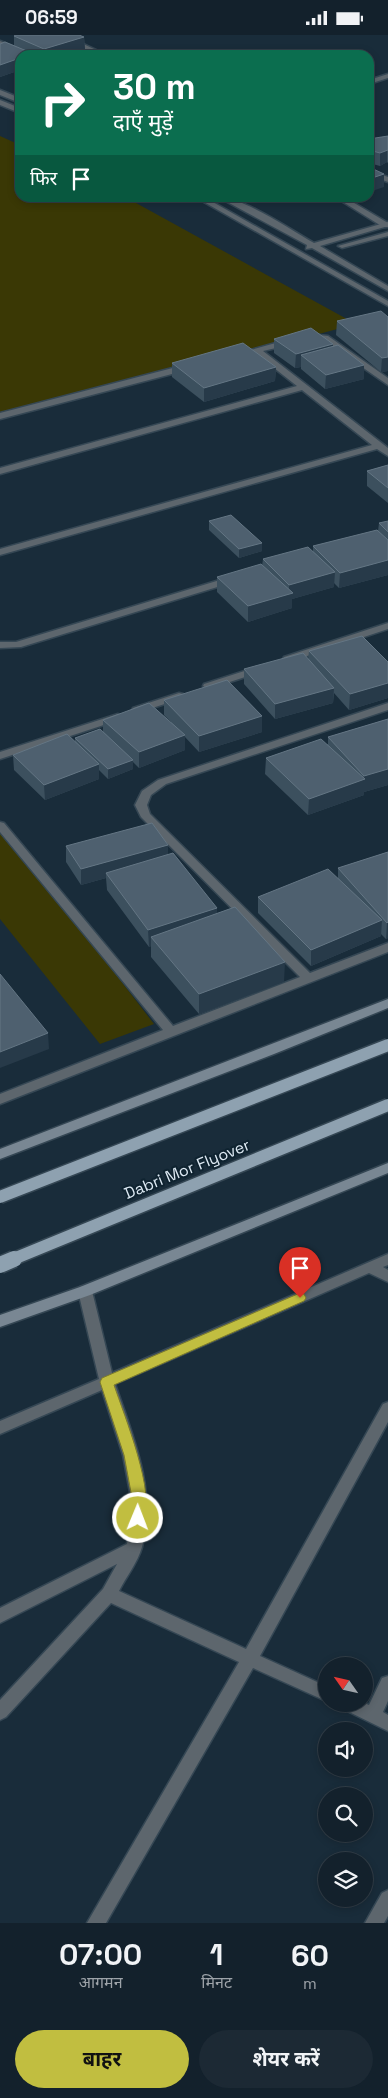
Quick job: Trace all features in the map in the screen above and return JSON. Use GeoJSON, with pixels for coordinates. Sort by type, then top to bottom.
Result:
{"type":"FeatureCollection","features":[{"type":"Feature","properties":{"kind":"main road"},"geometry":{"type":"LineString","coordinates":[[0,1154],[269,1051],[388,1003]]}},
{"type":"Feature","properties":{"kind":"main road"},"geometry":{"type":"LineString","coordinates":[[0,1197],[388,1045]]}},
{"type":"Feature","properties":{"kind":"main road","name":"Dabri Mor Flyover"},"geometry":{"type":"LineString","coordinates":[[0,1265],[388,1105]]}},
{"type":"Feature","properties":{"kind":"main road"},"geometry":{"type":"LineString","coordinates":[[0,1321],[85,1291],[388,1168]]}},
{"type":"Feature","properties":{"kind":"street"},"geometry":{"type":"LineString","coordinates":[[58,35],[92,50]]}},
{"type":"Feature","properties":{"kind":"street"},"geometry":{"type":"LineString","coordinates":[[67,39],[78,35]]}},
{"type":"Feature","properties":{"kind":"street"},"geometry":{"type":"LineString","coordinates":[[0,43],[17,50]]}},
{"type":"Feature","properties":{"kind":"street"},"geometry":{"type":"LineString","coordinates":[[374,80],[388,76]]}},
{"type":"Feature","properties":{"kind":"street"},"geometry":{"type":"LineString","coordinates":[[0,92],[15,99]]}},
{"type":"Feature","properties":{"kind":"street"},"geometry":{"type":"LineString","coordinates":[[0,102],[15,109]]}},
{"type":"Feature","properties":{"kind":"street"},"geometry":{"type":"LineString","coordinates":[[374,173],[388,171]]}},
{"type":"Feature","properties":{"kind":"street"},"geometry":{"type":"LineString","coordinates":[[374,174],[388,180]]}},
{"type":"Feature","properties":{"kind":"street"},"geometry":{"type":"LineString","coordinates":[[207,202],[388,304]]}},
{"type":"Feature","properties":{"kind":"street"},"geometry":{"type":"LineString","coordinates":[[231,202],[276,224],[321,252],[388,289]]}},
{"type":"Feature","properties":{"kind":"street"},"geometry":{"type":"LineString","coordinates":[[347,202],[387,225]]}},
{"type":"Feature","properties":{"kind":"street"},"geometry":{"type":"LineString","coordinates":[[294,251],[387,225]]}},
{"type":"Feature","properties":{"kind":"street"},"geometry":{"type":"LineString","coordinates":[[306,257],[388,234]]}},
{"type":"Feature","properties":{"kind":"street"},"geometry":{"type":"LineString","coordinates":[[227,357],[310,337],[325,338],[388,382]]}},
{"type":"Feature","properties":{"kind":"street"},"geometry":{"type":"LineString","coordinates":[[256,350],[388,453]]}},
{"type":"Feature","properties":{"kind":"street"},"geometry":{"type":"LineString","coordinates":[[0,416],[199,365]]}},
{"type":"Feature","properties":{"kind":"street"},"geometry":{"type":"LineString","coordinates":[[0,471],[304,387]]}},
{"type":"Feature","properties":{"kind":"street"},"geometry":{"type":"LineString","coordinates":[[0,553],[379,446]]}},
{"type":"Feature","properties":{"kind":"street"},"geometry":{"type":"LineString","coordinates":[[0,645],[17,645],[245,575]]}},
{"type":"Feature","properties":{"kind":"street"},"geometry":{"type":"LineString","coordinates":[[0,756],[388,626]]}},
{"type":"Feature","properties":{"kind":"street"},"geometry":{"type":"LineString","coordinates":[[308,979],[146,815],[141,805],[146,793],[162,781],[388,706]]}},
{"type":"Feature","properties":{"kind":"street"},"geometry":{"type":"LineString","coordinates":[[0,825],[171,1032]]}},
{"type":"Feature","properties":{"kind":"street"},"geometry":{"type":"LineString","coordinates":[[0,1099],[388,947]]}},
{"type":"Feature","properties":{"kind":"street"},"geometry":{"type":"LineString","coordinates":[[0,1428],[388,1259]]}},
{"type":"Feature","properties":{"kind":"street"},"geometry":{"type":"LineString","coordinates":[[370,1267],[388,1277]]}},
{"type":"Feature","properties":{"kind":"street"},"geometry":{"type":"LineString","coordinates":[[0,1713],[109,1594],[134,1548],[140,1503],[131,1455],[107,1382],[85,1291]]}},
{"type":"Feature","properties":{"kind":"street"},"geometry":{"type":"LineString","coordinates":[[96,1923],[249,1659],[388,1408]]}},
{"type":"Feature","properties":{"kind":"street"},"geometry":{"type":"LineString","coordinates":[[0,1616],[134,1548]]}},
{"type":"Feature","properties":{"kind":"street"},"geometry":{"type":"LineString","coordinates":[[109,1594],[318,1690]]}},
{"type":"Feature","properties":{"kind":"street"},"geometry":{"type":"LineString","coordinates":[[388,1683],[373,1714],[388,1723]]}},
{"type":"Feature","properties":{"kind":"street"},"geometry":{"type":"LineString","coordinates":[[374,1923],[388,1899]]}},
{"type":"Feature","properties":{"kind":"shaded area"},"geometry":{"type":"Polygon","coordinates":[[[0,136],[15,143],[15,202],[134,202],[356,324],[0,420],[0,136]]]}},
{"type":"Feature","properties":{"kind":"shaded area"},"geometry":{"type":"Polygon","coordinates":[[[0,824],[154,1024],[100,1044],[0,919],[0,824]]]}},
{"type":"Feature","properties":{"kind":"building"},"geometry":{"type":"Polygon","coordinates":[[[79,35],[84,37],[44,49],[14,36],[79,35]]]}},
{"type":"Feature","properties":{"kind":"building"},"geometry":{"type":"Polygon","coordinates":[[[5,42],[24,50],[15,50],[15,60],[0,65],[0,44],[5,42]]]}},
{"type":"Feature","properties":{"kind":"building"},"geometry":{"type":"Polygon","coordinates":[[[388,136],[388,150],[380,153],[374,151],[374,138],[388,136]]]}},
{"type":"Feature","properties":{"kind":"building"},"geometry":{"type":"Polygon","coordinates":[[[374,169],[384,174],[374,177],[374,169]]]}},
{"type":"Feature","properties":{"kind":"building"},"geometry":{"type":"Polygon","coordinates":[[[381,311],[388,317],[388,357],[382,358],[337,321],[381,311]]]}},
{"type":"Feature","properties":{"kind":"building"},"geometry":{"type":"Polygon","coordinates":[[[311,328],[333,344],[296,354],[274,339],[311,328]]]}},
{"type":"Feature","properties":{"kind":"building"},"geometry":{"type":"Polygon","coordinates":[[[243,343],[276,367],[204,388],[172,363],[243,343]]]}},
{"type":"Feature","properties":{"kind":"building"},"geometry":{"type":"Polygon","coordinates":[[[338,345],[364,365],[326,375],[301,355],[338,345]]]}},
{"type":"Feature","properties":{"kind":"building"},"geometry":{"type":"Polygon","coordinates":[[[388,465],[388,488],[367,471],[388,465]]]}},
{"type":"Feature","properties":{"kind":"building"},"geometry":{"type":"Polygon","coordinates":[[[231,515],[262,543],[239,549],[209,521],[231,515]]]}},
{"type":"Feature","properties":{"kind":"building"},"geometry":{"type":"Polygon","coordinates":[[[388,521],[388,532],[379,523],[388,521]]]}},
{"type":"Feature","properties":{"kind":"building"},"geometry":{"type":"Polygon","coordinates":[[[377,530],[388,540],[388,560],[340,573],[313,546],[377,530]]]}},
{"type":"Feature","properties":{"kind":"building"},"geometry":{"type":"Polygon","coordinates":[[[308,547],[335,572],[289,585],[263,559],[308,547]]]}},
{"type":"Feature","properties":{"kind":"building"},"geometry":{"type":"Polygon","coordinates":[[[261,564],[293,593],[248,606],[217,577],[261,564]]]}},
{"type":"Feature","properties":{"kind":"building"},"geometry":{"type":"Polygon","coordinates":[[[362,636],[388,662],[388,683],[350,694],[309,651],[362,636]]]}},
{"type":"Feature","properties":{"kind":"building"},"geometry":{"type":"Polygon","coordinates":[[[303,653],[334,688],[275,704],[244,669],[303,653]]]}},
{"type":"Feature","properties":{"kind":"building"},"geometry":{"type":"Polygon","coordinates":[[[227,680],[262,716],[199,736],[164,700],[227,680]]]}},
{"type":"Feature","properties":{"kind":"building"},"geometry":{"type":"Polygon","coordinates":[[[149,703],[185,735],[139,752],[103,720],[149,703]]]}},
{"type":"Feature","properties":{"kind":"building"},"geometry":{"type":"Polygon","coordinates":[[[388,719],[388,769],[364,776],[328,737],[388,719]]]}},
{"type":"Feature","properties":{"kind":"building"},"geometry":{"type":"Polygon","coordinates":[[[100,729],[133,760],[108,769],[75,738],[100,729]]]}},
{"type":"Feature","properties":{"kind":"building"},"geometry":{"type":"Polygon","coordinates":[[[67,734],[99,764],[44,785],[13,755],[67,734]]]}},
{"type":"Feature","properties":{"kind":"building"},"geometry":{"type":"Polygon","coordinates":[[[321,739],[365,779],[309,799],[266,758],[321,739]]]}},
{"type":"Feature","properties":{"kind":"building"},"geometry":{"type":"Polygon","coordinates":[[[152,823],[168,845],[81,869],[66,846],[152,823]]]}},
{"type":"Feature","properties":{"kind":"building"},"geometry":{"type":"Polygon","coordinates":[[[388,852],[388,922],[387,923],[338,868],[388,852]]]}},
{"type":"Feature","properties":{"kind":"building"},"geometry":{"type":"Polygon","coordinates":[[[173,853],[217,908],[148,930],[106,873],[173,853]]]}},
{"type":"Feature","properties":{"kind":"building"},"geometry":{"type":"Polygon","coordinates":[[[328,869],[382,920],[311,950],[258,897],[328,869]]]}},
{"type":"Feature","properties":{"kind":"building"},"geometry":{"type":"Polygon","coordinates":[[[235,907],[285,962],[199,994],[151,937],[235,907]]]}},
{"type":"Feature","properties":{"kind":"building"},"geometry":{"type":"Polygon","coordinates":[[[0,974],[48,1033],[0,1052],[0,974]]]}},
{"type":"Feature","properties":{"kind":"route"},"geometry":{"type":"LineString","coordinates":[[138,1518],[140,1503],[131,1455],[107,1382],[300,1298]]}}]}
